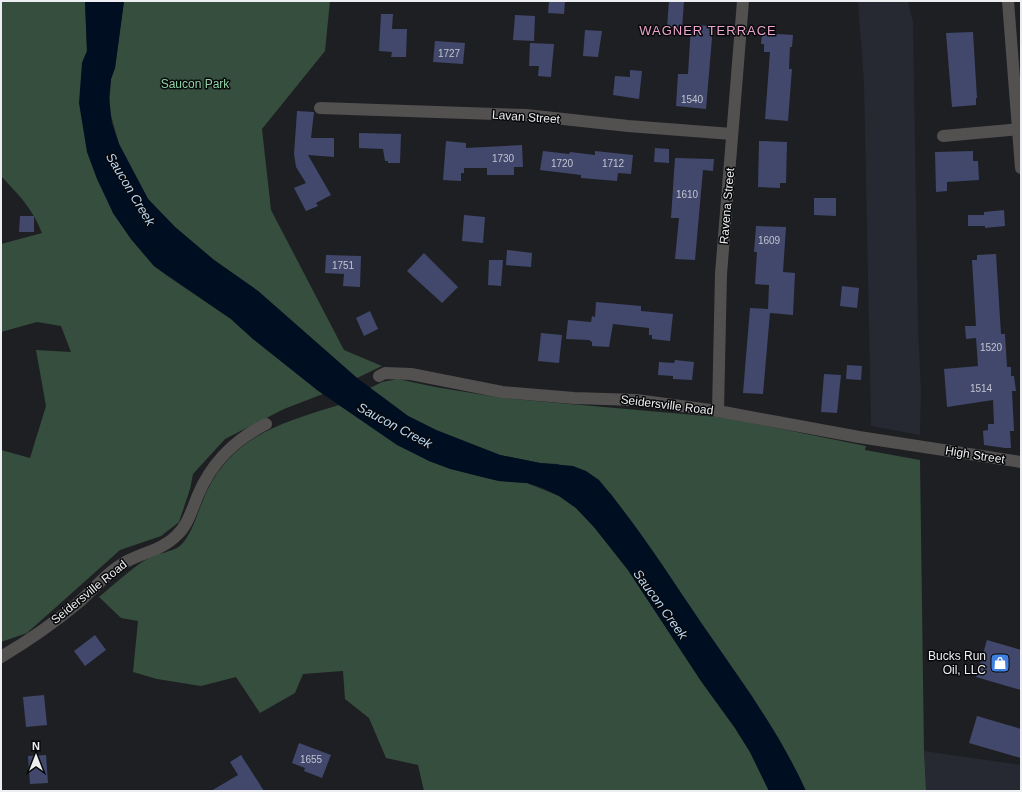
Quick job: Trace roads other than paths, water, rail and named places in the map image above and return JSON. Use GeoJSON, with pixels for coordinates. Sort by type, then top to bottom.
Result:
{"type":"FeatureCollection","features":[{"type":"Feature","properties":{"kind":"street","name":"Ravena Street"},"geometry":{"type":"LineString","coordinates":[[718,411],[721,274],[743,1]]}},
{"type":"Feature","properties":{"kind":"street"},"geometry":{"type":"LineString","coordinates":[[1008,1],[1021,168]]}},
{"type":"Feature","properties":{"kind":"street","name":"Lavan Street"},"geometry":{"type":"LineString","coordinates":[[320,108],[526,115],[628,126],[732,134]]}},
{"type":"Feature","properties":{"kind":"street"},"geometry":{"type":"LineString","coordinates":[[943,136],[1019,130]]}},
{"type":"Feature","properties":{"kind":"street","name":"Seidersville Road"},"geometry":{"type":"LineString","coordinates":[[379,376],[385,373],[411,374],[502,392],[574,398],[636,400],[718,411],[930,448]]}},
{"type":"Feature","properties":{"kind":"street","name":"Seidersville Road"},"geometry":{"type":"LineString","coordinates":[[1,657],[31,639],[75,605],[117,568],[131,558],[147,553],[171,542],[185,526],[206,477],[218,460],[234,444],[249,433],[266,424]]}},
{"type":"Feature","properties":{"kind":"street","name":"High Street"},"geometry":{"type":"LineString","coordinates":[[930,448],[1021,462]]}},
{"type":"Feature","properties":{"kind":"water","name":"Saucon Creek"},"geometry":{"type":"Polygon","coordinates":[[[85,1],[124,1],[115,68],[111,79],[109,97],[112,124],[119,144],[148,199],[175,227],[214,260],[258,291],[357,378],[408,416],[436,430],[500,455],[540,463],[573,466],[586,471],[599,480],[652,550],[758,705],[784,747],[806,791],[769,791],[750,752],[735,728],[701,681],[628,570],[594,527],[576,508],[559,496],[543,488],[527,483],[499,481],[450,469],[429,461],[397,445],[317,390],[253,339],[231,319],[154,266],[131,239],[113,213],[97,179],[87,152],[79,103],[82,63],[87,51],[85,1]]]}},
{"type":"Feature","properties":{"kind":"place","name":"Bucks Run Oil, LLC"},"geometry":{"type":"Point","coordinates":[1000,663]}},
{"type":"Feature","properties":{"kind":"district","name":"WAGNER TERRACE"},"geometry":{"type":"Point","coordinates":[708,30]}},
{"type":"Feature","properties":{"kind":"park label","name":"Saucon Park"},"geometry":{"type":"Point","coordinates":[195,84]}}]}
